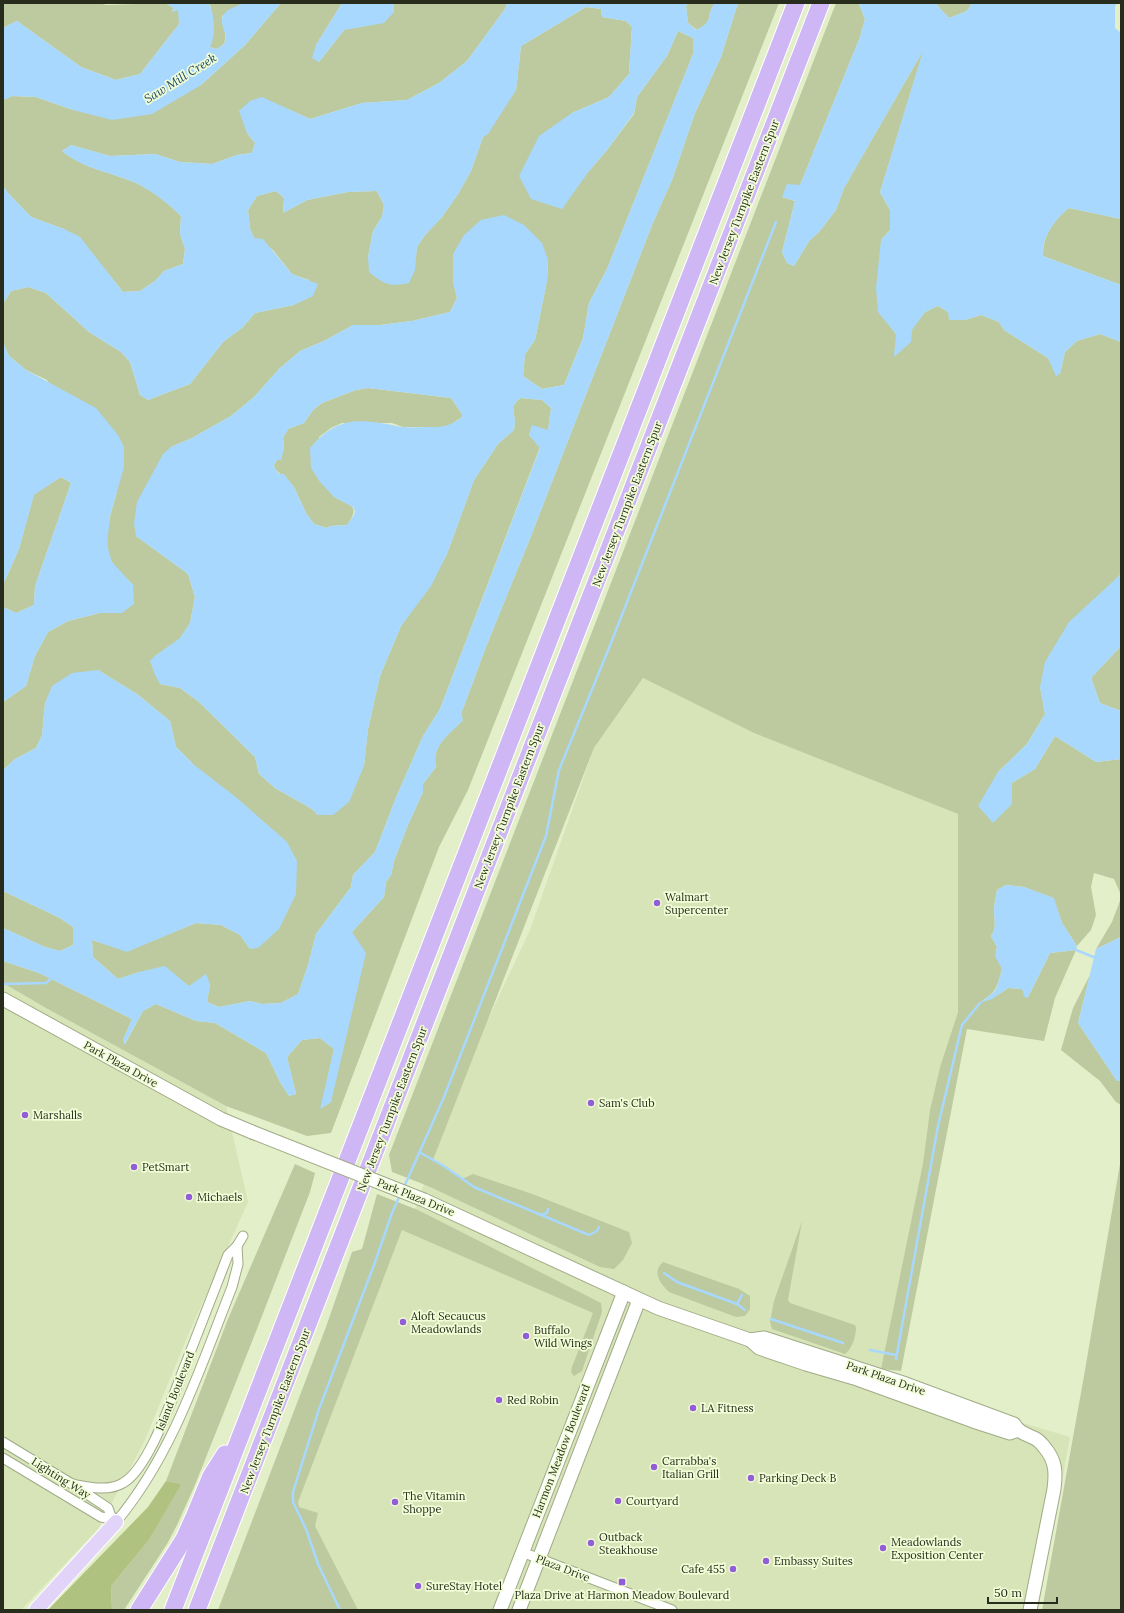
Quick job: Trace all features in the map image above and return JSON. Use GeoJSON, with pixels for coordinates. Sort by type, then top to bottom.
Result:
{"type":"FeatureCollection","features":[{"type":"Feature","properties":{"kind":"highway","name":"New Jersey Turnpike Eastern Spur"},"geometry":{"type":"LineString","coordinates":[[173,1610],[796,3]]}},
{"type":"Feature","properties":{"kind":"highway","name":"New Jersey Turnpike Eastern Spur"},"geometry":{"type":"LineString","coordinates":[[198,1610],[821,3]]}},
{"type":"Feature","properties":{"kind":"highway"},"geometry":{"type":"LineString","coordinates":[[139,1610],[184,1539],[211,1476],[245,1424]]}},
{"type":"Feature","properties":{"kind":"main road"},"geometry":{"type":"LineString","coordinates":[[36,1610],[114,1521]]}},
{"type":"Feature","properties":{"kind":"street","name":"Park Plaza Drive"},"geometry":{"type":"LineString","coordinates":[[3,999],[214,1115],[252,1132],[424,1200],[658,1308],[750,1340],[764,1338],[855,1373],[1014,1424],[1018,1430],[1036,1438],[1041,1443],[1052,1456],[1056,1473],[1030,1610]]}},
{"type":"Feature","properties":{"kind":"street","name":"Island Boulevard"},"geometry":{"type":"LineString","coordinates":[[72,1484],[91,1487],[112,1487],[122,1484],[130,1478],[140,1464],[163,1422],[228,1255],[237,1246],[243,1236]]}},
{"type":"Feature","properties":{"kind":"street","name":"Island Boulevard"},"geometry":{"type":"LineString","coordinates":[[114,1521],[129,1507],[154,1469],[175,1428],[232,1286],[238,1264],[237,1246]]}},
{"type":"Feature","properties":{"kind":"street","name":"Harmon Meadow Boulevard"},"geometry":{"type":"LineString","coordinates":[[500,1610],[624,1292]]}},
{"type":"Feature","properties":{"kind":"street","name":"Harmon Meadow Boulevard"},"geometry":{"type":"LineString","coordinates":[[519,1610],[639,1300]]}},
{"type":"Feature","properties":{"kind":"street","name":"Lighting Way"},"geometry":{"type":"LineString","coordinates":[[3,1442],[108,1508],[114,1521]]}},
{"type":"Feature","properties":{"kind":"street","name":"Lighting Way"},"geometry":{"type":"LineString","coordinates":[[3,1458],[101,1517],[114,1521]]}},
{"type":"Feature","properties":{"kind":"street","name":"Plaza Drive"},"geometry":{"type":"LineString","coordinates":[[522,1552],[672,1610]]}},
{"type":"Feature","properties":{"kind":"shaded area"},"geometry":{"type":"Polygon","coordinates":[[[3,3],[98,3],[107,5],[165,3],[174,8],[172,11],[179,10],[179,24],[140,74],[116,80],[81,67],[17,21],[3,28],[3,3]]]}},
{"type":"Feature","properties":{"kind":"shaded area"},"geometry":{"type":"Polygon","coordinates":[[[209,3],[243,3],[222,16],[226,39],[221,46],[216,49],[210,47],[211,7],[209,3]]]}},
{"type":"Feature","properties":{"kind":"shaded area"},"geometry":{"type":"Polygon","coordinates":[[[281,3],[342,3],[316,45],[319,62],[344,30],[359,26],[394,12],[394,3],[507,3],[505,9],[467,61],[439,83],[407,100],[362,103],[310,119],[288,109],[247,133],[255,143],[252,153],[237,155],[212,164],[180,162],[155,154],[110,156],[71,145],[62,151],[88,166],[127,179],[142,186],[171,206],[181,216],[180,234],[185,249],[183,264],[164,271],[155,281],[140,291],[123,292],[108,273],[64,229],[31,217],[3,186],[3,100],[12,96],[36,97],[73,110],[201,85],[245,45],[281,3]]]}},
{"type":"Feature","properties":{"kind":"shaded area"},"geometry":{"type":"Polygon","coordinates":[[[688,3],[715,3],[706,24],[697,30],[688,23],[686,6],[688,3]]]}},
{"type":"Feature","properties":{"kind":"shaded area"},"geometry":{"type":"Polygon","coordinates":[[[738,3],[779,3],[468,790],[439,847],[331,1133],[307,1136],[226,1106],[3,983],[3,961],[39,973],[132,1019],[123,1040],[125,1044],[143,1011],[156,1004],[196,1021],[215,1023],[266,1053],[280,1082],[289,1096],[296,1094],[287,1057],[302,1040],[320,1038],[334,1049],[321,1108],[331,1102],[352,932],[384,897],[386,882],[391,875],[394,861],[423,792],[423,784],[436,767],[436,753],[442,741],[463,720],[461,714],[486,647],[529,541],[652,225],[672,180],[695,113],[721,57],[738,3]]]}},
{"type":"Feature","properties":{"kind":"shaded area"},"geometry":{"type":"Polygon","coordinates":[[[836,3],[860,3],[859,4],[865,19],[860,37],[800,185],[782,197],[795,201],[782,252],[787,263],[794,266],[809,241],[819,232],[836,210],[844,188],[924,49],[880,192],[890,210],[890,230],[881,240],[879,312],[896,334],[911,330],[925,312],[938,306],[948,312],[950,320],[965,320],[981,315],[999,322],[1004,330],[1048,358],[1060,374],[1065,352],[1077,341],[1100,334],[1121,342],[1121,574],[1103,592],[1040,687],[1045,714],[1027,744],[998,772],[1012,804],[1012,783],[1035,769],[1055,736],[1096,762],[1121,759],[1121,895],[1114,879],[1094,873],[1091,887],[1096,915],[1091,930],[1077,946],[1062,923],[1053,898],[1024,887],[1006,885],[997,890],[994,908],[995,927],[991,936],[997,947],[996,956],[1002,969],[996,988],[990,995],[980,1002],[1001,993],[1008,988],[1022,989],[1028,997],[1050,953],[1076,950],[1055,998],[1044,1041],[967,1029],[901,1371],[881,1369],[923,1163],[930,1110],[940,1067],[958,1012],[958,814],[754,733],[643,678],[594,748],[433,1160],[462,1179],[473,1174],[535,1195],[629,1232],[632,1243],[623,1260],[614,1269],[600,1267],[428,1186],[392,1172],[389,1155],[836,3]]]}},
{"type":"Feature","properties":{"kind":"shaded area"},"geometry":{"type":"Polygon","coordinates":[[[935,3],[972,3],[967,11],[949,18],[935,3]]]}},
{"type":"Feature","properties":{"kind":"shaded area"},"geometry":{"type":"Polygon","coordinates":[[[586,7],[601,9],[602,17],[626,21],[632,27],[629,74],[609,97],[572,113],[589,171],[634,114],[637,97],[667,56],[678,31],[693,38],[693,54],[607,269],[589,303],[583,338],[564,385],[542,389],[523,376],[525,354],[535,340],[547,281],[548,260],[453,282],[457,298],[450,312],[412,321],[380,325],[353,325],[324,341],[300,351],[279,369],[254,397],[231,416],[192,438],[171,447],[136,536],[188,574],[195,597],[190,623],[180,639],[155,656],[160,684],[180,688],[199,702],[255,757],[259,774],[275,788],[312,809],[318,815],[364,766],[368,729],[380,676],[401,626],[430,586],[447,554],[474,480],[498,444],[514,430],[515,422],[513,406],[520,398],[542,400],[551,408],[548,431],[532,426],[529,435],[540,447],[440,709],[423,736],[397,795],[375,852],[353,875],[351,887],[316,934],[308,965],[298,994],[281,1003],[262,1004],[250,1001],[219,1007],[207,1002],[210,984],[189,986],[139,972],[118,979],[93,957],[92,940],[127,951],[196,923],[221,925],[240,935],[250,949],[193,764],[176,747],[170,721],[137,694],[98,670],[45,703],[42,735],[36,748],[15,759],[3,770],[3,702],[26,686],[35,656],[48,632],[68,621],[100,613],[122,613],[133,585],[112,562],[107,545],[108,527],[117,492],[47,380],[26,370],[9,356],[3,342],[3,304],[11,291],[28,287],[46,293],[89,332],[121,352],[130,362],[140,395],[148,400],[190,384],[223,342],[242,328],[255,313],[294,305],[309,280],[292,274],[273,250],[254,238],[250,229],[248,210],[257,196],[276,191],[284,198],[283,213],[307,200],[348,192],[377,191],[384,205],[382,217],[373,231],[368,257],[414,270],[417,247],[425,235],[442,217],[458,194],[471,171],[483,137],[516,90],[521,46],[586,7]]]}},
{"type":"Feature","properties":{"kind":"shaded area"},"geometry":{"type":"Polygon","coordinates":[[[1069,208],[1121,219],[1121,285],[1043,256],[1043,249],[1050,229],[1058,217],[1069,208]]]}},
{"type":"Feature","properties":{"kind":"shaded area"},"geometry":{"type":"Polygon","coordinates":[[[368,388],[451,398],[462,414],[462,417],[447,427],[403,427],[392,423],[342,423],[331,428],[319,437],[334,497],[349,505],[354,510],[347,525],[330,526],[327,528],[314,524],[306,513],[294,487],[275,469],[274,465],[284,449],[283,438],[288,429],[304,423],[313,410],[322,403],[356,390],[368,388]]]}},
{"type":"Feature","properties":{"kind":"shaded area"},"geometry":{"type":"Polygon","coordinates":[[[61,477],[71,483],[35,586],[34,605],[16,613],[3,607],[3,585],[19,549],[34,494],[61,477]]]}},
{"type":"Feature","properties":{"kind":"shaded area"},"geometry":{"type":"Polygon","coordinates":[[[1121,646],[1121,711],[1100,703],[1091,678],[1121,646]]]}},
{"type":"Feature","properties":{"kind":"shaded area"},"geometry":{"type":"Polygon","coordinates":[[[643,678],[754,733],[958,814],[958,1012],[940,1067],[930,1110],[923,1163],[879,1380],[1070,1437],[1038,1610],[256,1610],[402,1230],[407,1231],[469,1060],[530,930],[594,748],[643,678]]]}},
{"type":"Feature","properties":{"kind":"shaded area"},"geometry":{"type":"Polygon","coordinates":[[[3,891],[60,918],[73,927],[73,945],[60,951],[45,947],[3,928],[3,891]]]}},
{"type":"Feature","properties":{"kind":"shaded area"},"geometry":{"type":"Polygon","coordinates":[[[1121,898],[1121,937],[1096,949],[1112,922],[1121,898]]]}},
{"type":"Feature","properties":{"kind":"shaded area"},"geometry":{"type":"Polygon","coordinates":[[[1090,975],[1078,1023],[1117,1081],[1121,1081],[1121,1105],[1116,1102],[1100,1081],[1061,1050],[1073,1008],[1090,975]]]}},
{"type":"Feature","properties":{"kind":"shaded area"},"geometry":{"type":"Polygon","coordinates":[[[3,983],[226,1106],[248,1202],[188,1335],[144,1442],[98,1529],[21,1610],[3,1610],[3,983]]]}},
{"type":"Feature","properties":{"kind":"shaded area"},"geometry":{"type":"Polygon","coordinates":[[[1121,1158],[1121,1610],[1042,1610],[1084,1376],[1121,1158]]]}},
{"type":"Feature","properties":{"kind":"shaded area"},"geometry":{"type":"Polygon","coordinates":[[[295,1164],[315,1173],[310,1192],[195,1485],[167,1544],[124,1610],[112,1610],[111,1586],[149,1540],[180,1484],[166,1481],[228,1319],[295,1164]]]}},
{"type":"Feature","properties":{"kind":"shaded area"},"geometry":{"type":"Polygon","coordinates":[[[377,1194],[418,1210],[601,1303],[602,1312],[582,1371],[574,1376],[571,1372],[593,1313],[402,1230],[298,1502],[299,1507],[318,1513],[315,1526],[358,1610],[218,1610],[326,1327],[352,1252],[362,1249],[377,1194]]]}},
{"type":"Feature","properties":{"kind":"shaded area"},"geometry":{"type":"Polygon","coordinates":[[[802,1221],[788,1300],[790,1303],[855,1325],[856,1331],[853,1342],[850,1349],[845,1354],[772,1329],[770,1322],[774,1301],[802,1221]]]}},
{"type":"Feature","properties":{"kind":"shaded area"},"geometry":{"type":"Polygon","coordinates":[[[663,1262],[739,1289],[750,1296],[750,1309],[745,1316],[736,1317],[669,1292],[658,1278],[659,1266],[663,1262]]]}},
{"type":"Feature","properties":{"kind":"shaded area"},"geometry":{"type":"Polygon","coordinates":[[[166,1481],[181,1484],[149,1540],[111,1586],[112,1610],[48,1610],[148,1507],[166,1481]]]}},
{"type":"Feature","properties":{"kind":"water","name":"Saw Mill Creek"},"geometry":{"type":"Polygon","coordinates":[[[165,3],[209,3],[213,14],[214,25],[210,47],[216,49],[225,42],[226,37],[222,19],[228,10],[243,3],[281,3],[245,45],[201,85],[152,114],[112,120],[73,110],[36,97],[13,96],[3,100],[3,28],[17,21],[81,67],[116,80],[140,74],[179,24],[178,10],[172,12],[174,8],[165,3]]]}},
{"type":"Feature","properties":{"kind":"water"},"geometry":{"type":"Polygon","coordinates":[[[342,3],[394,3],[394,12],[384,23],[344,30],[319,62],[312,58],[316,45],[342,3]]]}},
{"type":"Feature","properties":{"kind":"water"},"geometry":{"type":"Polygon","coordinates":[[[507,3],[688,3],[686,6],[688,23],[696,30],[706,24],[715,3],[738,3],[721,57],[695,113],[672,180],[652,225],[529,541],[486,647],[461,714],[463,720],[447,735],[436,753],[436,767],[423,784],[423,792],[394,861],[391,875],[386,882],[384,897],[352,932],[366,953],[331,1102],[320,1109],[334,1049],[320,1038],[302,1040],[287,1057],[296,1094],[289,1096],[280,1082],[266,1053],[215,1023],[196,1021],[156,1004],[143,1011],[124,1045],[123,1040],[132,1019],[39,973],[3,961],[3,928],[45,947],[60,951],[73,945],[73,927],[60,918],[3,891],[3,770],[15,759],[36,748],[42,735],[45,703],[52,686],[72,673],[98,670],[137,694],[170,721],[176,747],[193,764],[237,798],[287,842],[297,861],[296,894],[279,929],[258,948],[250,949],[240,935],[221,925],[196,923],[127,952],[92,940],[93,957],[118,979],[165,966],[189,986],[206,974],[210,984],[207,1002],[219,1007],[250,1001],[262,1004],[281,1003],[298,994],[308,965],[316,934],[351,887],[353,875],[375,852],[397,795],[423,736],[440,709],[540,448],[529,435],[532,425],[548,430],[551,408],[542,400],[520,398],[513,406],[515,422],[514,430],[498,444],[474,480],[447,554],[431,586],[401,626],[380,676],[368,729],[364,766],[349,802],[333,815],[318,815],[312,809],[275,788],[259,774],[255,757],[199,702],[180,688],[160,684],[150,661],[180,638],[190,623],[195,597],[188,574],[136,536],[134,523],[137,502],[163,454],[171,447],[192,438],[231,416],[254,397],[279,369],[300,351],[324,341],[353,325],[380,325],[412,321],[450,312],[457,298],[453,282],[453,254],[464,235],[481,220],[504,215],[524,225],[542,243],[548,260],[547,281],[535,340],[525,354],[523,376],[542,389],[564,385],[583,338],[589,303],[607,269],[693,54],[693,38],[678,31],[667,56],[637,97],[634,113],[562,209],[531,199],[519,176],[539,136],[572,113],[609,97],[629,74],[632,27],[626,21],[602,17],[601,9],[586,7],[521,46],[516,90],[488,134],[483,137],[471,171],[458,194],[442,217],[425,235],[417,247],[415,270],[409,283],[397,285],[388,284],[379,280],[369,272],[368,257],[373,231],[382,217],[384,205],[377,191],[348,192],[307,200],[283,213],[284,198],[276,191],[257,196],[248,210],[250,229],[254,238],[263,239],[292,274],[318,284],[313,296],[294,305],[255,313],[242,328],[223,342],[190,384],[148,400],[140,395],[130,362],[121,352],[89,332],[46,293],[28,287],[11,291],[3,304],[3,186],[31,217],[64,229],[80,237],[123,292],[140,291],[155,281],[164,271],[183,264],[185,249],[180,234],[181,216],[171,206],[142,186],[127,179],[88,166],[62,151],[71,145],[110,156],[155,154],[180,162],[212,164],[237,155],[252,153],[255,143],[247,133],[239,111],[250,101],[262,97],[310,119],[362,103],[407,100],[439,83],[467,61],[505,9],[507,3]],[[368,388],[356,390],[322,403],[313,410],[304,423],[288,429],[283,438],[284,449],[281,460],[277,460],[274,465],[275,469],[279,474],[284,474],[294,487],[306,513],[314,524],[327,528],[330,526],[347,525],[355,511],[353,507],[334,497],[320,482],[311,468],[310,448],[320,437],[331,429],[341,424],[352,422],[375,422],[402,427],[439,427],[450,424],[462,417],[462,414],[451,398],[368,388]]]}},
{"type":"Feature","properties":{"kind":"water"},"geometry":{"type":"Polygon","coordinates":[[[935,3],[949,18],[967,11],[972,3],[1117,3],[1115,7],[1115,28],[1121,33],[1121,219],[1069,208],[1050,229],[1044,242],[1043,256],[1121,285],[1121,342],[1100,334],[1077,341],[1065,352],[1060,374],[1056,376],[1048,358],[1004,330],[999,322],[981,315],[965,320],[949,320],[948,312],[938,306],[925,312],[912,330],[911,342],[894,357],[896,334],[878,312],[876,288],[881,240],[890,230],[890,210],[880,192],[923,51],[844,188],[836,210],[819,232],[809,241],[794,266],[787,263],[782,252],[795,201],[782,197],[787,184],[800,185],[860,37],[865,19],[859,4],[935,3]]]}},
{"type":"Feature","properties":{"kind":"water"},"geometry":{"type":"Polygon","coordinates":[[[3,342],[9,356],[26,370],[96,408],[118,435],[124,447],[124,467],[110,516],[107,545],[112,562],[133,585],[134,604],[122,613],[100,613],[68,621],[48,632],[35,656],[26,686],[3,702],[3,607],[16,613],[34,605],[35,586],[71,483],[61,477],[34,495],[19,549],[3,585],[3,342]]]}},
{"type":"Feature","properties":{"kind":"water"},"geometry":{"type":"Polygon","coordinates":[[[1121,574],[1121,646],[1091,678],[1100,703],[1121,711],[1121,759],[1096,762],[1055,736],[1035,769],[1012,783],[1012,804],[993,823],[978,806],[998,772],[1027,744],[1045,714],[1040,687],[1045,662],[1069,622],[1121,574]]]}},
{"type":"Feature","properties":{"kind":"water"},"geometry":{"type":"Polygon","coordinates":[[[1006,885],[1024,887],[1054,898],[1062,923],[1077,946],[1076,950],[1050,953],[1028,997],[1026,998],[1023,995],[1024,992],[1021,989],[1008,988],[992,999],[980,1003],[994,992],[1002,969],[995,956],[997,947],[991,936],[995,927],[994,908],[997,890],[1006,885]]]}},
{"type":"Feature","properties":{"kind":"water"},"geometry":{"type":"Polygon","coordinates":[[[1121,937],[1121,1081],[1117,1081],[1078,1023],[1096,949],[1121,937]]]}},
{"type":"Feature","properties":{"kind":"waterway"},"geometry":{"type":"LineString","coordinates":[[404,1187],[444,1097],[546,836],[559,770],[609,648],[776,222]]}},
{"type":"Feature","properties":{"kind":"waterway"},"geometry":{"type":"LineString","coordinates":[[1076,950],[1096,958]]}},
{"type":"Feature","properties":{"kind":"waterway"},"geometry":{"type":"LineString","coordinates":[[3,984],[46,983],[53,977]]}},
{"type":"Feature","properties":{"kind":"waterway"},"geometry":{"type":"LineString","coordinates":[[896,1359],[938,1126],[962,1025],[980,1003]]}},
{"type":"Feature","properties":{"kind":"waterway"},"geometry":{"type":"LineString","coordinates":[[419,1152],[444,1166],[474,1187],[589,1235],[597,1231],[599,1227]]}},
{"type":"Feature","properties":{"kind":"waterway"},"geometry":{"type":"LineString","coordinates":[[340,1610],[318,1564],[306,1529],[293,1502],[293,1492],[319,1409],[400,1195]]}},
{"type":"Feature","properties":{"kind":"waterway"},"geometry":{"type":"LineString","coordinates":[[541,1215],[547,1213],[548,1209]]}},
{"type":"Feature","properties":{"kind":"waterway"},"geometry":{"type":"LineString","coordinates":[[664,1273],[677,1282],[737,1304],[745,1310]]}},
{"type":"Feature","properties":{"kind":"waterway"},"geometry":{"type":"LineString","coordinates":[[737,1304],[742,1295]]}},
{"type":"Feature","properties":{"kind":"waterway"},"geometry":{"type":"LineString","coordinates":[[771,1319],[843,1343]]}},
{"type":"Feature","properties":{"kind":"waterway"},"geometry":{"type":"LineString","coordinates":[[870,1350],[896,1355]]}},
{"type":"Feature","properties":{"kind":"place","name":"Walmart Supercenter"},"geometry":{"type":"Point","coordinates":[657,903]}},
{"type":"Feature","properties":{"kind":"place","name":"Sam's Club"},"geometry":{"type":"Point","coordinates":[591,1103]}},
{"type":"Feature","properties":{"kind":"place","name":"Marshalls"},"geometry":{"type":"Point","coordinates":[25,1115]}},
{"type":"Feature","properties":{"kind":"place","name":"PetSmart"},"geometry":{"type":"Point","coordinates":[134,1167]}},
{"type":"Feature","properties":{"kind":"place","name":"Michaels"},"geometry":{"type":"Point","coordinates":[189,1197]}},
{"type":"Feature","properties":{"kind":"place","name":"Aloft Secaucus Meadowlands"},"geometry":{"type":"Point","coordinates":[403,1322]}},
{"type":"Feature","properties":{"kind":"place","name":"Buffalo Wild Wings"},"geometry":{"type":"Point","coordinates":[526,1336]}},
{"type":"Feature","properties":{"kind":"place","name":"Red Robin"},"geometry":{"type":"Point","coordinates":[499,1400]}},
{"type":"Feature","properties":{"kind":"place","name":"LA Fitness"},"geometry":{"type":"Point","coordinates":[693,1408]}},
{"type":"Feature","properties":{"kind":"place","name":"Carrabba's Italian Grill"},"geometry":{"type":"Point","coordinates":[654,1467]}},
{"type":"Feature","properties":{"kind":"place","name":"Parking Deck B"},"geometry":{"type":"Point","coordinates":[751,1478]}},
{"type":"Feature","properties":{"kind":"place","name":"Courtyard"},"geometry":{"type":"Point","coordinates":[618,1501]}},
{"type":"Feature","properties":{"kind":"place","name":"The Vitamin Shoppe"},"geometry":{"type":"Point","coordinates":[395,1502]}},
{"type":"Feature","properties":{"kind":"place","name":"Outback Steakhouse"},"geometry":{"type":"Point","coordinates":[591,1543]}},
{"type":"Feature","properties":{"kind":"place","name":"Meadowlands Exposition Center"},"geometry":{"type":"Point","coordinates":[883,1548]}},
{"type":"Feature","properties":{"kind":"place","name":"Embassy Suites"},"geometry":{"type":"Point","coordinates":[766,1561]}},
{"type":"Feature","properties":{"kind":"place","name":"Cafe 455"},"geometry":{"type":"Point","coordinates":[733,1569]}},
{"type":"Feature","properties":{"kind":"place","name":"Plaza Drive at Harmon Meadow Boulevard"},"geometry":{"type":"Point","coordinates":[622,1582]}},
{"type":"Feature","properties":{"kind":"place","name":"SureStay Hotel"},"geometry":{"type":"Point","coordinates":[418,1586]}}]}
